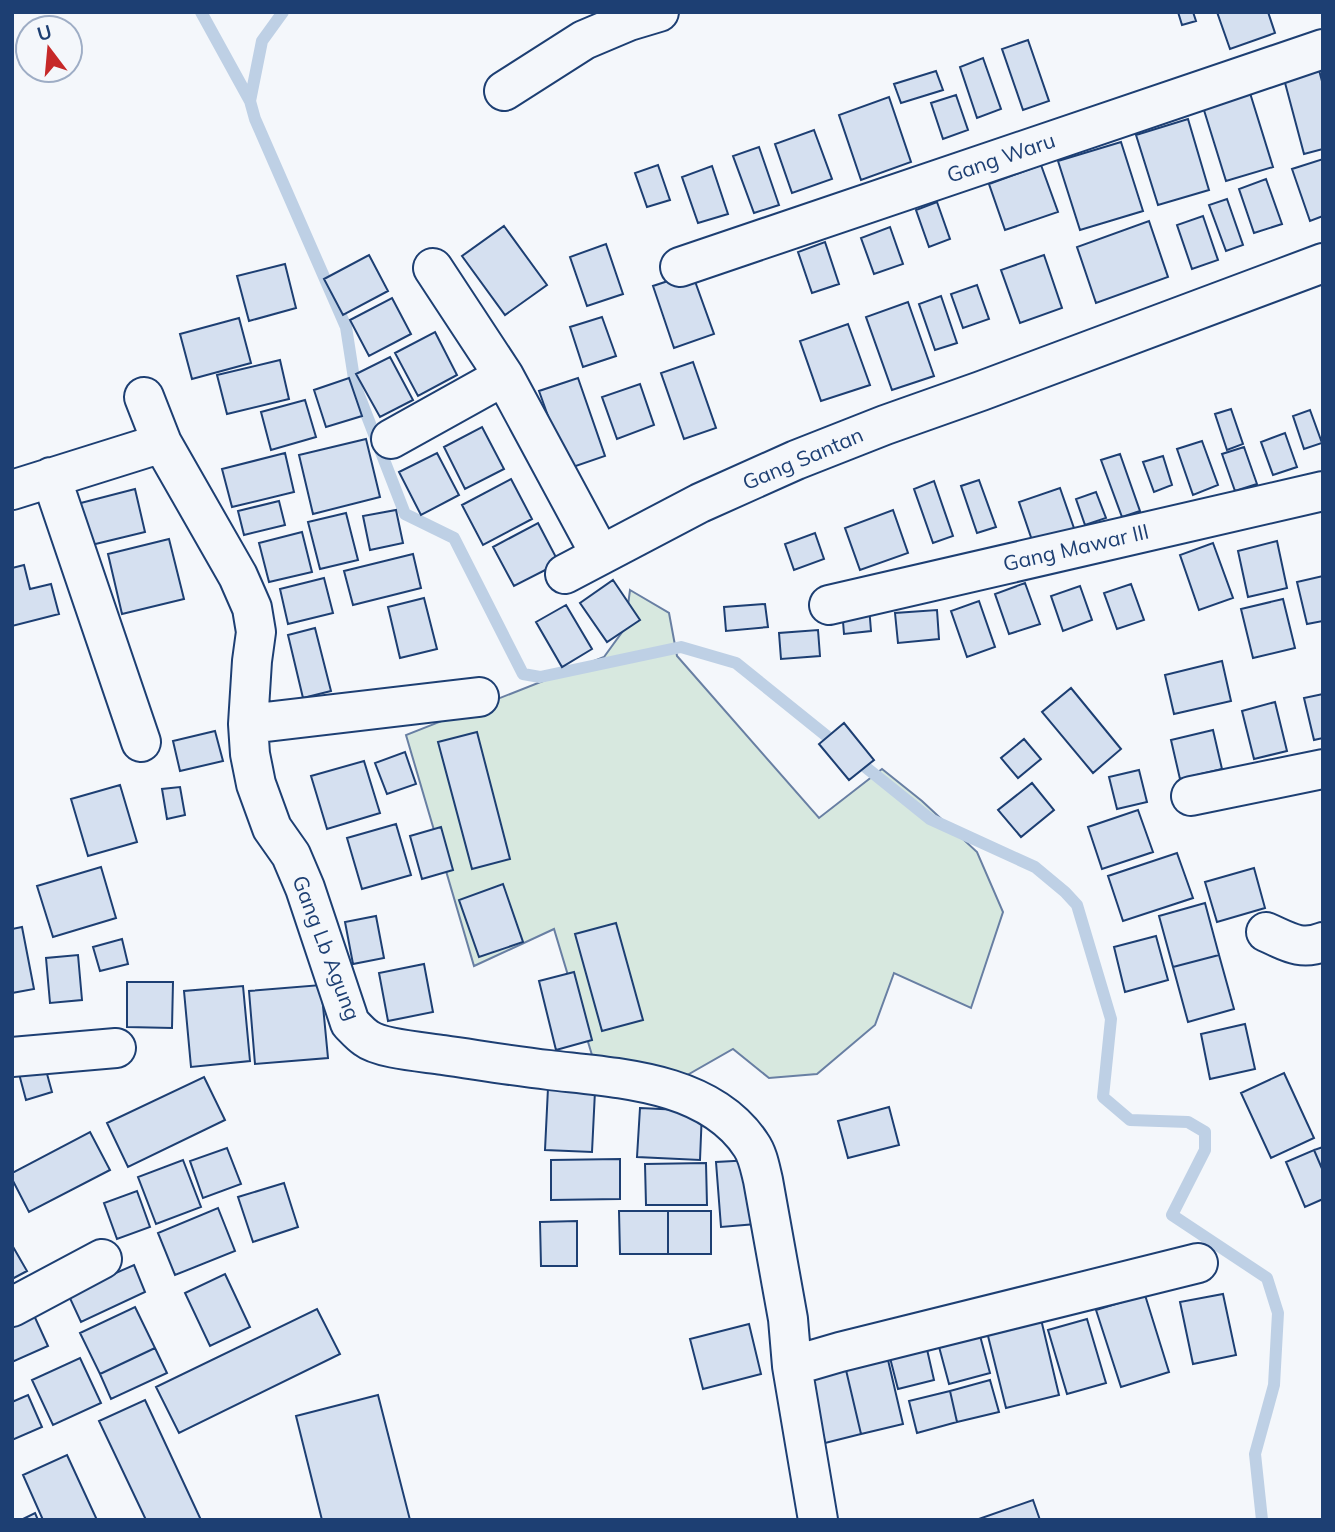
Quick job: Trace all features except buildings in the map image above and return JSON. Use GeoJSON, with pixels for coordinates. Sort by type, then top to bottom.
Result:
{"type":"FeatureCollection","features":[{"type":"Feature","properties":{"kind":"street"},"geometry":{"type":"LineString","coordinates":[[504,91],[584,40],[659,12]]}},
{"type":"Feature","properties":{"kind":"street","name":"Gang Waru"},"geometry":{"type":"LineString","coordinates":[[680,267],[1323,49]]}},
{"type":"Feature","properties":{"kind":"street","name":"Gang Santan"},"geometry":{"type":"LineString","coordinates":[[565,574],[701,503],[796,460],[1323,263]]}},
{"type":"Feature","properties":{"kind":"street"},"geometry":{"type":"LineString","coordinates":[[433,268],[505,376],[600,554]]}},
{"type":"Feature","properties":{"kind":"street"},"geometry":{"type":"LineString","coordinates":[[391,439],[505,376]]}},
{"type":"Feature","properties":{"kind":"street","name":"Gang Lb Agung"},"geometry":{"type":"LineString","coordinates":[[144,397],[162,443],[238,576],[251,608],[256,632],[248,724],[256,785],[272,828],[291,855],[305,888],[350,1023],[367,1039],[392,1047],[648,1084],[706,1104],[731,1121],[751,1145],[758,1159],[773,1227],[788,1319],[792,1366],[818,1520]]}},
{"type":"Feature","properties":{"kind":"street"},"geometry":{"type":"LineString","coordinates":[[12,490],[162,443]]}},
{"type":"Feature","properties":{"kind":"street"},"geometry":{"type":"LineString","coordinates":[[51,478],[141,742]]}},
{"type":"Feature","properties":{"kind":"street","name":"Gang Mawar III"},"geometry":{"type":"LineString","coordinates":[[829,605],[1323,491]]}},
{"type":"Feature","properties":{"kind":"street"},"geometry":{"type":"LineString","coordinates":[[248,724],[479,697]]}},
{"type":"Feature","properties":{"kind":"street"},"geometry":{"type":"LineString","coordinates":[[1191,796],[1323,769]]}},
{"type":"Feature","properties":{"kind":"street"},"geometry":{"type":"LineString","coordinates":[[1266,932],[1301,946],[1312,947],[1323,942]]}},
{"type":"Feature","properties":{"kind":"street"},"geometry":{"type":"LineString","coordinates":[[12,1057],[116,1048]]}},
{"type":"Feature","properties":{"kind":"street"},"geometry":{"type":"LineString","coordinates":[[12,1307],[102,1259]]}},
{"type":"Feature","properties":{"kind":"street"},"geometry":{"type":"LineString","coordinates":[[792,1366],[1198,1263]]}},
{"type":"Feature","properties":{"kind":"shaded area"},"geometry":{"type":"Polygon","coordinates":[[[630,590],[669,613],[677,656],[819,818],[882,769],[922,801],[977,852],[1003,912],[971,1008],[894,973],[875,1025],[817,1074],[769,1078],[733,1049],[647,1098],[601,1085],[554,929],[474,966],[406,735],[604,657],[625,628],[630,590]]]}},
{"type":"Feature","properties":{"kind":"waterway"},"geometry":{"type":"LineString","coordinates":[[201,12],[250,101]]}},
{"type":"Feature","properties":{"kind":"waterway"},"geometry":{"type":"LineString","coordinates":[[283,12],[262,41],[250,101],[255,119],[346,327],[355,385],[405,514],[454,538],[523,674],[540,677],[681,647],[736,663],[839,746]]}},
{"type":"Feature","properties":{"kind":"waterway"},"geometry":{"type":"LineString","coordinates":[[853,757],[930,819],[1035,867],[1065,892],[1077,905],[1111,1019],[1103,1097],[1130,1120],[1188,1122],[1205,1132],[1205,1150],[1172,1215],[1267,1278],[1278,1313],[1274,1385],[1255,1454],[1262,1520]]}}]}
